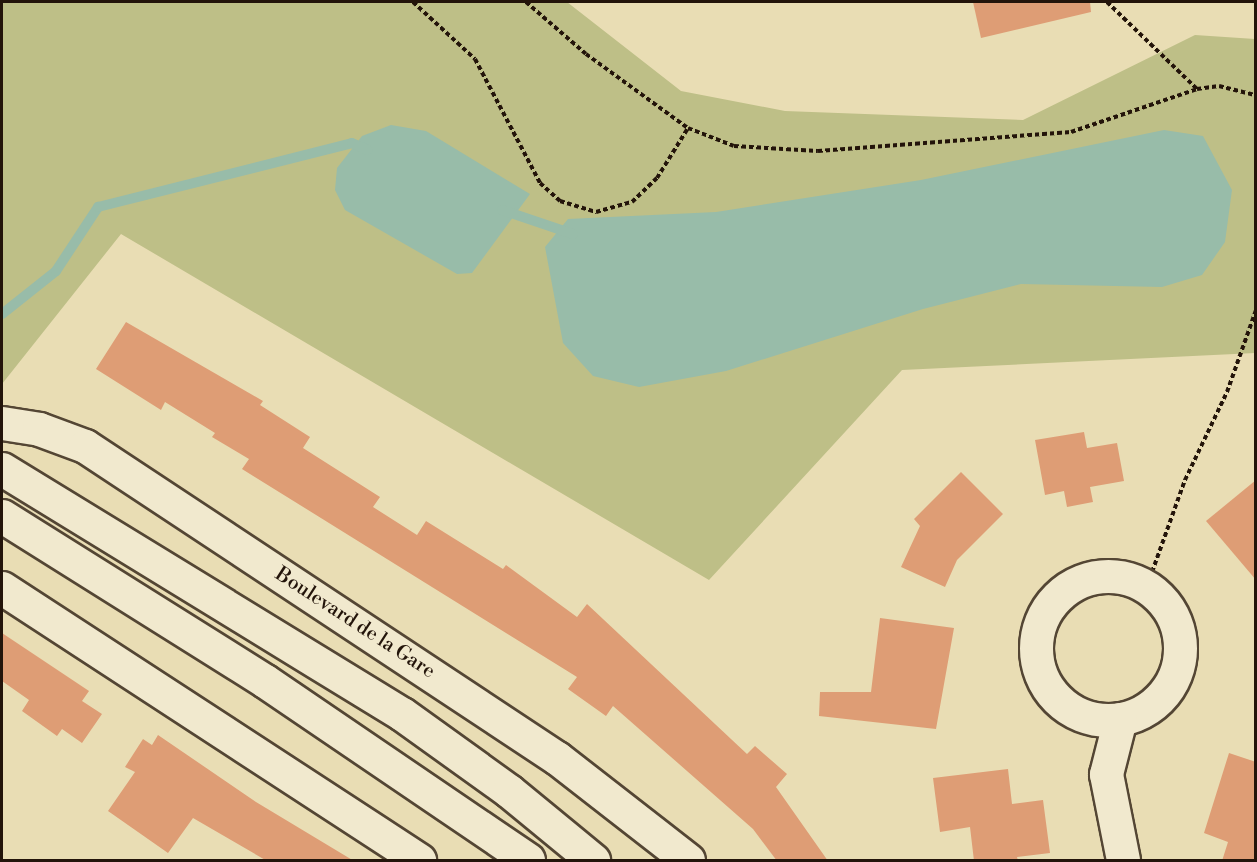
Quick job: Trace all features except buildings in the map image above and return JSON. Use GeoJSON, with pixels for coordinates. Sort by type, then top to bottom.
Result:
{"type":"FeatureCollection","features":[{"type":"Feature","properties":{"kind":"street","name":"Boulevard de la Gare"},"geometry":{"type":"LineString","coordinates":[[2,423],[39,429],[85,446],[558,758],[688,861]]}},
{"type":"Feature","properties":{"kind":"street"},"geometry":{"type":"LineString","coordinates":[[2,469],[402,714],[509,791],[593,861]]}},
{"type":"Feature","properties":{"kind":"street"},"geometry":{"type":"LineString","coordinates":[[2,516],[265,681],[528,861]]}},
{"type":"Feature","properties":{"kind":"street"},"geometry":{"type":"LineString","coordinates":[[1097,576],[1119,576],[1147,586],[1170,608],[1181,642],[1179,667],[1164,695],[1144,711],[1120,719],[1090,718],[1067,707],[1046,684],[1037,660],[1037,636],[1057,597],[1074,585],[1097,576]]}},
{"type":"Feature","properties":{"kind":"street"},"geometry":{"type":"LineString","coordinates":[[2,588],[419,861]]}},
{"type":"Feature","properties":{"kind":"street"},"geometry":{"type":"LineString","coordinates":[[1120,719],[1106,774],[1123,861]]}},
{"type":"Feature","properties":{"kind":"path"},"geometry":{"type":"LineString","coordinates":[[413,2],[475,59],[540,183],[560,201],[596,212],[632,202],[657,178],[688,128]]}},
{"type":"Feature","properties":{"kind":"path"},"geometry":{"type":"LineString","coordinates":[[525,2],[586,54],[688,128],[734,146],[818,151],[1071,132],[1197,89],[1219,86],[1256,95]]}},
{"type":"Feature","properties":{"kind":"path"},"geometry":{"type":"LineString","coordinates":[[1107,2],[1197,89]]}},
{"type":"Feature","properties":{"kind":"path"},"geometry":{"type":"LineString","coordinates":[[1147,586],[1185,480],[1227,392],[1256,310]]}},
{"type":"Feature","properties":{"kind":"green space"},"geometry":{"type":"Polygon","coordinates":[[[2,2],[567,2],[681,91],[785,111],[1023,120],[1195,35],[1255,39],[1255,353],[902,370],[709,580],[121,234],[2,384],[2,2]]]}},
{"type":"Feature","properties":{"kind":"shaded area"},"geometry":{"type":"Polygon","coordinates":[[[391,125],[426,131],[530,194],[472,273],[457,274],[345,210],[335,190],[337,168],[362,136],[391,125]]]}},
{"type":"Feature","properties":{"kind":"shaded area"},"geometry":{"type":"Polygon","coordinates":[[[1164,130],[1203,136],[1232,190],[1225,242],[1202,275],[1162,287],[1021,284],[923,309],[726,371],[639,387],[593,376],[563,343],[545,247],[568,219],[716,212],[921,180],[1164,130]]]}},
{"type":"Feature","properties":{"kind":"waterway"},"geometry":{"type":"LineString","coordinates":[[2,314],[56,271],[98,207],[352,143],[368,150]]}},
{"type":"Feature","properties":{"kind":"waterway"},"geometry":{"type":"LineString","coordinates":[[502,210],[573,234]]}}]}
